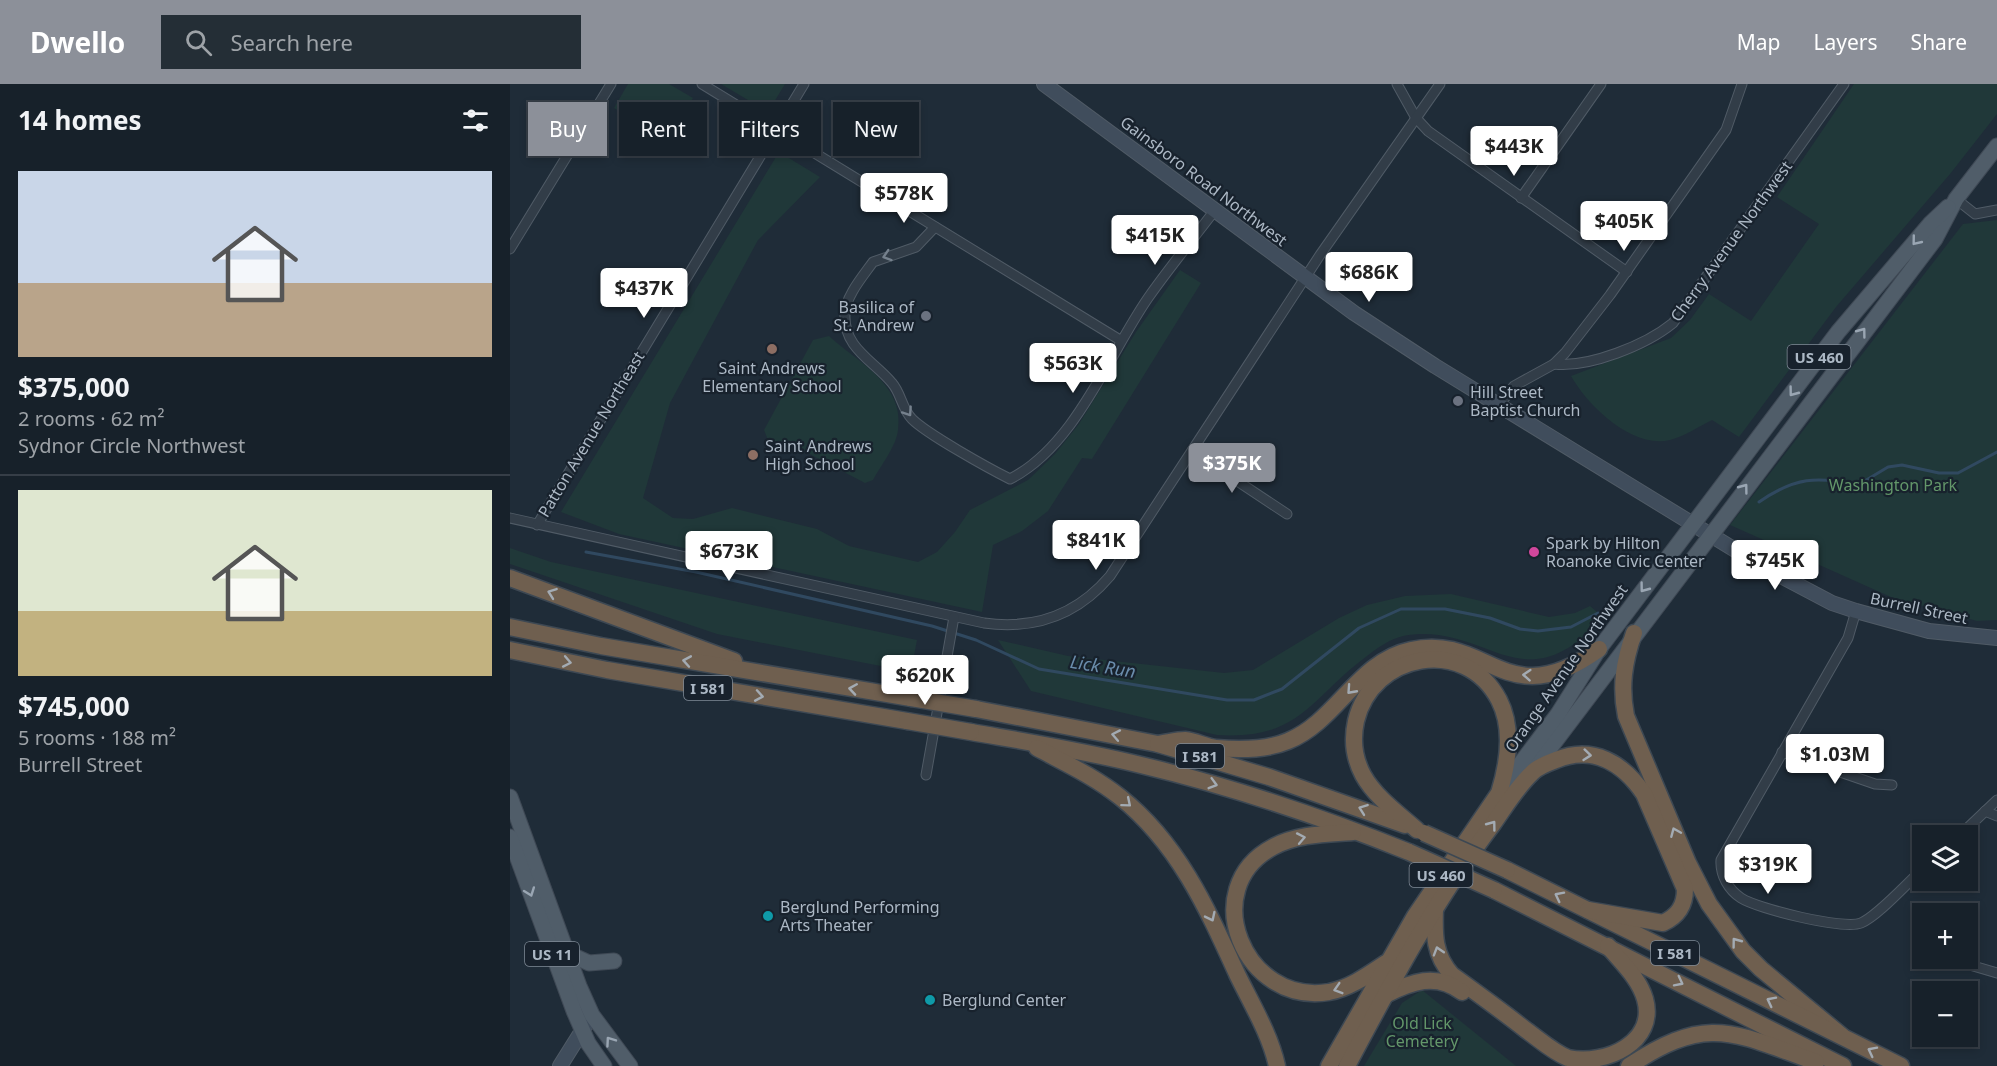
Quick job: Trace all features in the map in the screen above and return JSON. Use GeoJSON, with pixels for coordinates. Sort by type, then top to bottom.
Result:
{"type":"FeatureCollection","features":[{"type":"Feature","properties":{"kind":"highway"},"geometry":{"type":"LineString","coordinates":[[510,578],[665,633],[766,674]]}},
{"type":"Feature","properties":{"kind":"highway","name":"I 581"},"geometry":{"type":"LineString","coordinates":[[510,627],[601,646],[976,709],[1158,744],[1269,777],[1420,831],[1508,870],[1901,1066]]}},
{"type":"Feature","properties":{"kind":"highway"},"geometry":{"type":"LineString","coordinates":[[1635,633],[1623,671],[1622,687],[1626,716],[1698,884],[1743,951],[1761,969],[1842,1036]]}},
{"type":"Feature","properties":{"kind":"highway"},"geometry":{"type":"LineString","coordinates":[[1158,744],[1186,740],[1215,748],[1257,748],[1288,741],[1319,722],[1379,663],[1411,649],[1444,649],[1511,674],[1529,676],[1563,671],[1599,649]]}},
{"type":"Feature","properties":{"kind":"highway","name":"I 581"},"geometry":{"type":"LineString","coordinates":[[510,650],[607,670],[1094,754],[1200,780],[1359,832],[1409,852],[1494,890],[1608,946],[1843,1066]]}},
{"type":"Feature","properties":{"kind":"highway"},"geometry":{"type":"LineString","coordinates":[[1420,831],[1378,795],[1358,764],[1354,740],[1358,714],[1369,690],[1389,671],[1404,664],[1434,659],[1456,664],[1477,675],[1498,699],[1507,731],[1508,754],[1499,793]]}},
{"type":"Feature","properties":{"kind":"highway"},"geometry":{"type":"LineString","coordinates":[[1023,741],[1078,770],[1118,796],[1154,828],[1171,848],[1201,897],[1268,1041],[1276,1066]]}},
{"type":"Feature","properties":{"kind":"highway"},"geometry":{"type":"LineString","coordinates":[[1532,772],[1576,754],[1604,757],[1626,770],[1644,794],[1683,880],[1685,897],[1683,905],[1678,913],[1663,923],[1646,922],[1610,912],[1588,910]]}},
{"type":"Feature","properties":{"kind":"highway","name":"US 460"},"geometry":{"type":"LineString","coordinates":[[1347,1066],[1384,995],[1436,908],[1484,835],[1532,772]]}},
{"type":"Feature","properties":{"kind":"highway","name":"US 460"},"geometry":{"type":"LineString","coordinates":[[1329,1066],[1440,877],[1499,793]]}},
{"type":"Feature","properties":{"kind":"highway"},"geometry":{"type":"LineString","coordinates":[[1359,832],[1296,838],[1262,854],[1245,873],[1237,895],[1235,921],[1238,935],[1249,960],[1266,977],[1279,985],[1306,993],[1342,988],[1389,961]]}},
{"type":"Feature","properties":{"kind":"highway"},"geometry":{"type":"LineString","coordinates":[[1436,908],[1436,948],[1439,958],[1452,975],[1556,1052],[1582,1062],[1604,1061],[1625,1052],[1634,1044],[1645,1023],[1646,1011],[1641,990],[1608,946]]}},
{"type":"Feature","properties":{"kind":"highway"},"geometry":{"type":"LineString","coordinates":[[1384,995],[1426,980],[1447,983],[1560,1066]]}},
{"type":"Feature","properties":{"kind":"highway"},"geometry":{"type":"LineString","coordinates":[[1629,1066],[1663,1044],[1711,1032],[1749,1037],[1827,1066]]}},
{"type":"Feature","properties":{"kind":"highway"},"geometry":{"type":"LineString","coordinates":[[1268,1041],[1284,1066]]}},
{"type":"Feature","properties":{"kind":"main road","name":"Gainsboro Road Northwest"},"geometry":{"type":"LineString","coordinates":[[1044,84],[1305,278],[1435,366],[1709,535]]}},
{"type":"Feature","properties":{"kind":"main road","name":"Orange Avenue Northwest"},"geometry":{"type":"LineString","coordinates":[[1532,772],[1935,238],[1956,199],[1997,146]]}},
{"type":"Feature","properties":{"kind":"main road","name":"Orange Avenue Northwest"},"geometry":{"type":"LineString","coordinates":[[1499,793],[1552,722],[1599,649],[1864,299],[1929,224],[1956,199]]}},
{"type":"Feature","properties":{"kind":"main road","name":"Burrell Street"},"geometry":{"type":"LineString","coordinates":[[1709,535],[1814,593],[1856,611],[1929,631],[1997,638]]}},
{"type":"Feature","properties":{"kind":"main road","name":"US 11"},"geometry":{"type":"LineString","coordinates":[[510,797],[592,1015],[630,1066]]}},
{"type":"Feature","properties":{"kind":"main road","name":"US 11"},"geometry":{"type":"LineString","coordinates":[[510,837],[582,1030],[604,1066]]}},
{"type":"Feature","properties":{"kind":"main road"},"geometry":{"type":"LineString","coordinates":[[567,953],[589,963],[614,961]]}},
{"type":"Feature","properties":{"kind":"main road"},"geometry":{"type":"LineString","coordinates":[[560,1066],[592,1015]]}},
{"type":"Feature","properties":{"kind":"street"},"geometry":{"type":"LineString","coordinates":[[510,249],[611,84]]}},
{"type":"Feature","properties":{"kind":"street"},"geometry":{"type":"LineString","coordinates":[[702,84],[732,102]]}},
{"type":"Feature","properties":{"kind":"street","name":"Patton Avenue Northeast"},"geometry":{"type":"LineString","coordinates":[[793,102],[804,84]]}},
{"type":"Feature","properties":{"kind":"street"},"geometry":{"type":"LineString","coordinates":[[1397,84],[1416,118],[1443,143],[1627,272]]}},
{"type":"Feature","properties":{"kind":"street"},"geometry":{"type":"LineString","coordinates":[[510,518],[994,625],[1022,625],[1054,618],[1085,601],[1110,576],[1305,278],[1440,84]]}},
{"type":"Feature","properties":{"kind":"street"},"geometry":{"type":"LineString","coordinates":[[1521,198],[1601,84]]}},
{"type":"Feature","properties":{"kind":"street"},"geometry":{"type":"LineString","coordinates":[[1499,405],[1514,386],[1554,364],[1565,353],[1627,272],[1726,130],[1742,84]]}},
{"type":"Feature","properties":{"kind":"street","name":"Cherry Avenue Northwest"},"geometry":{"type":"LineString","coordinates":[[1554,364],[1575,364],[1596,360],[1651,338],[1673,323],[1844,84]]}},
{"type":"Feature","properties":{"kind":"street","name":"Patton Avenue Northeast"},"geometry":{"type":"LineString","coordinates":[[537,525],[760,156]]}},
{"type":"Feature","properties":{"kind":"street"},"geometry":{"type":"LineString","coordinates":[[820,156],[1120,340]]}},
{"type":"Feature","properties":{"kind":"street"},"geometry":{"type":"LineString","coordinates":[[1956,199],[1975,214],[1997,210]]}},
{"type":"Feature","properties":{"kind":"street"},"geometry":{"type":"LineString","coordinates":[[935,227],[916,247],[873,262],[846,306],[844,315],[849,334],[856,348],[894,384],[904,407],[919,425],[1010,478],[1039,458],[1080,410],[1120,340],[1148,297],[1215,210]]}},
{"type":"Feature","properties":{"kind":"street"},"geometry":{"type":"LineString","coordinates":[[1192,451],[1287,514]]}},
{"type":"Feature","properties":{"kind":"street"},"geometry":{"type":"LineString","coordinates":[[1856,611],[1848,638],[1725,852],[1720,867],[1729,888],[1753,905],[1844,927],[1863,923],[1912,878]]}},
{"type":"Feature","properties":{"kind":"street"},"geometry":{"type":"LineString","coordinates":[[926,774],[954,617]]}},
{"type":"Feature","properties":{"kind":"street"},"geometry":{"type":"LineString","coordinates":[[1782,752],[1875,784],[1892,785]]}},
{"type":"Feature","properties":{"kind":"street"},"geometry":{"type":"LineString","coordinates":[[1970,825],[1997,800]]}},
{"type":"Feature","properties":{"kind":"street"},"geometry":{"type":"LineString","coordinates":[[1985,811],[1997,816]]}},
{"type":"Feature","properties":{"kind":"street"},"geometry":{"type":"LineString","coordinates":[[1978,967],[1997,973]]}},
{"type":"Feature","properties":{"kind":"green space"},"geometry":{"type":"Polygon","coordinates":[[[628,84],[669,84],[693,98],[690,102],[619,102],[619,111],[614,108],[628,84]]]}},
{"type":"Feature","properties":{"kind":"green space"},"geometry":{"type":"Polygon","coordinates":[[[721,84],[785,84],[774,102],[751,102],[721,84]]]}},
{"type":"Feature","properties":{"kind":"green space"},"geometry":{"type":"Polygon","coordinates":[[[1854,84],[1997,84],[1997,114],[1950,174],[1836,307],[1739,437],[1712,420],[1670,440],[1656,441],[1626,432],[1588,400],[1571,376],[1671,338],[1690,320],[1709,294],[1751,321],[1819,224],[1777,197],[1854,84]]]}},
{"type":"Feature","properties":{"kind":"green space"},"geometry":{"type":"Polygon","coordinates":[[[777,156],[786,156],[820,177],[758,240],[670,403],[643,498],[673,518],[693,519],[732,508],[817,529],[849,546],[918,562],[937,552],[970,510],[1028,480],[1055,454],[1079,424],[1136,332],[1180,270],[1201,283],[1092,459],[1082,458],[1048,511],[1022,531],[993,545],[982,612],[619,534],[561,512],[777,156]]]}},
{"type":"Feature","properties":{"kind":"green space","name":"Washington Park"},"geometry":{"type":"Polygon","coordinates":[[[1997,220],[1997,620],[1977,621],[1891,597],[1730,525],[1963,224],[1997,220]]]}},
{"type":"Feature","properties":{"kind":"green space"},"geometry":{"type":"Polygon","coordinates":[[[829,336],[865,365],[887,387],[898,414],[897,436],[891,449],[873,480],[865,483],[800,449],[791,452],[768,440],[764,430],[813,340],[829,336]]]}},
{"type":"Feature","properties":{"kind":"green space"},"geometry":{"type":"Polygon","coordinates":[[[510,548],[551,562],[917,640],[911,672],[717,634],[510,564],[510,548]]]}},
{"type":"Feature","properties":{"kind":"green space"},"geometry":{"type":"Polygon","coordinates":[[[1451,594],[1549,617],[1575,613],[1590,606],[1603,617],[1575,644],[1549,657],[1526,659],[1504,655],[1458,639],[1432,634],[1398,637],[1384,644],[1347,672],[1302,714],[1268,731],[1245,735],[1217,735],[1031,691],[998,640],[1068,656],[1224,673],[1253,670],[1339,618],[1367,605],[1405,596],[1451,594]]]}},
{"type":"Feature","properties":{"kind":"green space","name":"Old Lick Cemetery"},"geometry":{"type":"Polygon","coordinates":[[[1422,990],[1516,1066],[1364,1066],[1402,1003],[1422,990]]]}},
{"type":"Feature","properties":{"kind":"waterway","name":"Lick Run"},"geometry":{"type":"LineString","coordinates":[[1759,502],[1795,483],[1830,480],[1858,485],[1888,467],[1902,465],[1939,473],[1958,473],[1997,452]]}},
{"type":"Feature","properties":{"kind":"waterway","name":"Lick Run"},"geometry":{"type":"LineString","coordinates":[[586,552],[696,572],[932,626],[976,640],[1039,669],[1227,700],[1254,700],[1282,689],[1359,628],[1401,609],[1445,609],[1490,618],[1520,629],[1538,631],[1571,627],[1598,613]]}},
{"type":"Feature","properties":{"kind":"place","name":"Basilica of St. Andrew"},"geometry":{"type":"Point","coordinates":[926,316]}},
{"type":"Feature","properties":{"kind":"place","name":"Saint Andrews Elementary School"},"geometry":{"type":"Point","coordinates":[772,349]}},
{"type":"Feature","properties":{"kind":"place","name":"Hill Street Baptist Church"},"geometry":{"type":"Point","coordinates":[1458,401]}},
{"type":"Feature","properties":{"kind":"place","name":"Saint Andrews High School"},"geometry":{"type":"Point","coordinates":[753,455]}},
{"type":"Feature","properties":{"kind":"place","name":"Spark by Hilton Roanoke Civic Center"},"geometry":{"type":"Point","coordinates":[1534,552]}},
{"type":"Feature","properties":{"kind":"place","name":"Berglund Performing Arts Theater"},"geometry":{"type":"Point","coordinates":[768,916]}},
{"type":"Feature","properties":{"kind":"place","name":"Berglund Center"},"geometry":{"type":"Point","coordinates":[930,1000]}}]}
